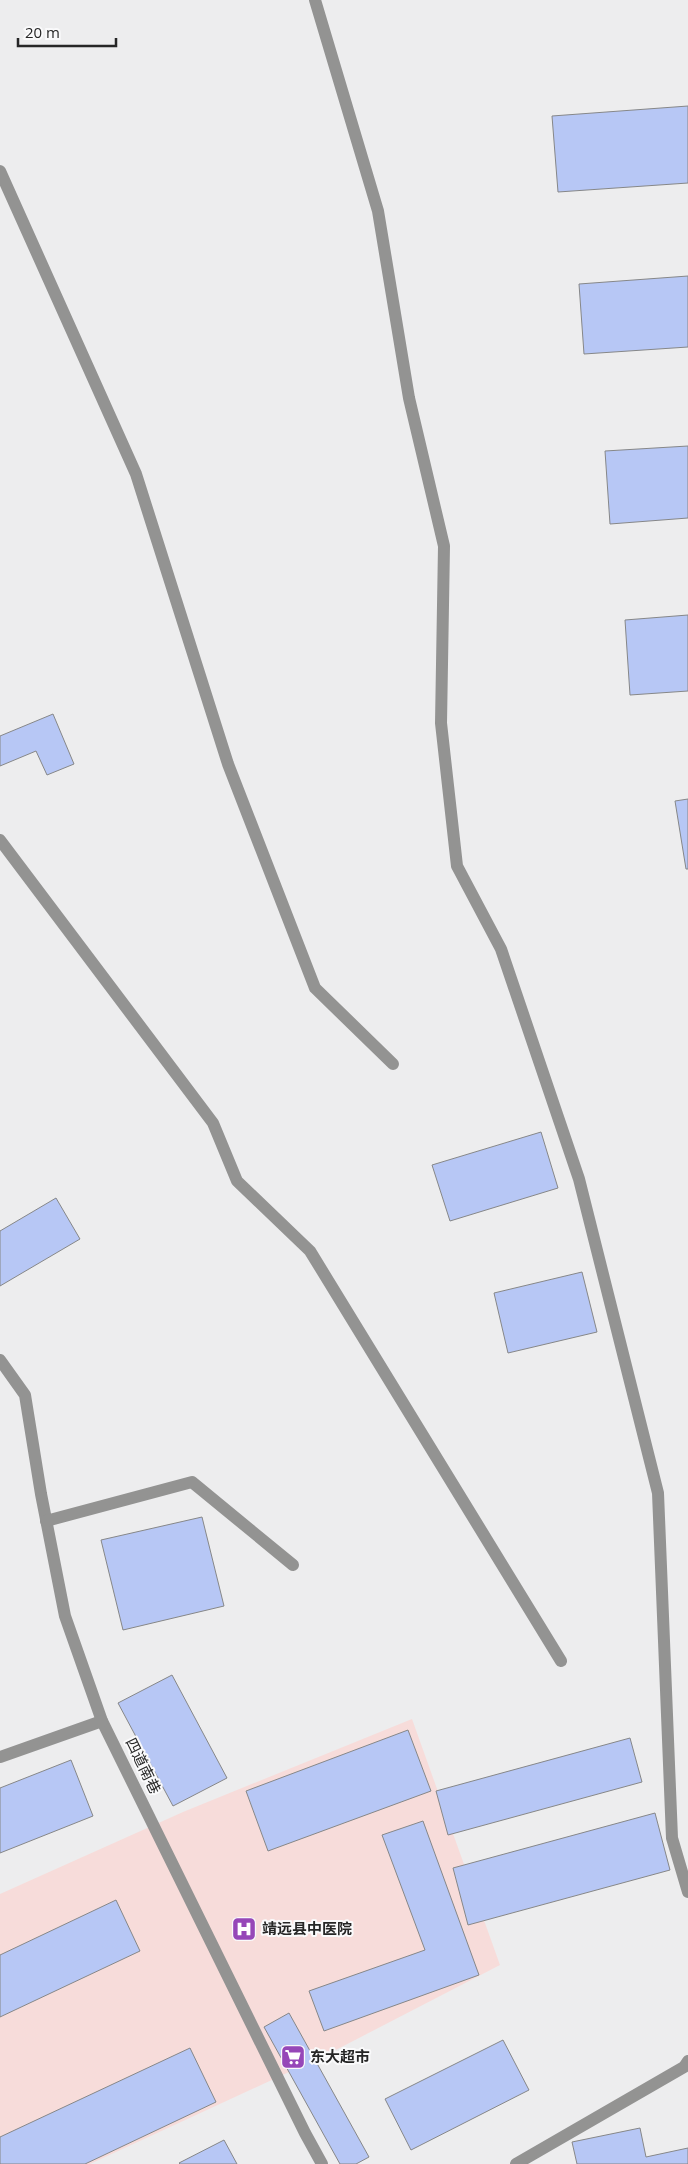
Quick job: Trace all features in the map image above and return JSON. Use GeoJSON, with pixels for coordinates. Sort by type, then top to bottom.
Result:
{"type":"FeatureCollection","features":[{"type":"Feature","properties":{"kind":"street"},"geometry":{"type":"LineString","coordinates":[[315,0],[378,211],[409,398],[444,546],[440,723],[457,866],[501,949],[579,1179],[658,1493],[672,1838],[688,1892]]}},
{"type":"Feature","properties":{"kind":"street"},"geometry":{"type":"LineString","coordinates":[[0,171],[136,474],[228,764],[315,988],[393,1064]]}},
{"type":"Feature","properties":{"kind":"street"},"geometry":{"type":"LineString","coordinates":[[0,840],[213,1123],[237,1181],[310,1251],[561,1661]]}},
{"type":"Feature","properties":{"kind":"street","name":"四道南巷"},"geometry":{"type":"LineString","coordinates":[[0,1360],[24,1395],[65,1616],[102,1721],[322,2164]]}},
{"type":"Feature","properties":{"kind":"street"},"geometry":{"type":"LineString","coordinates":[[46,1521],[192,1482],[293,1565]]}},
{"type":"Feature","properties":{"kind":"street"},"geometry":{"type":"LineString","coordinates":[[0,1757],[102,1721]]}},
{"type":"Feature","properties":{"kind":"street"},"geometry":{"type":"LineString","coordinates":[[516,2164],[684,2067],[688,2062]]}},
{"type":"Feature","properties":{"kind":"shaded area","name":"靖远县中医院"},"geometry":{"type":"Polygon","coordinates":[[[412,1719],[500,1965],[328,2054],[90,2164],[0,2164],[0,1894],[183,1812],[412,1719]]]}},
{"type":"Feature","properties":{"kind":"building"},"geometry":{"type":"Polygon","coordinates":[[[688,106],[688,183],[558,192],[552,116],[688,106]]]}},
{"type":"Feature","properties":{"kind":"building"},"geometry":{"type":"Polygon","coordinates":[[[688,276],[688,347],[584,354],[579,284],[688,276]]]}},
{"type":"Feature","properties":{"kind":"building"},"geometry":{"type":"Polygon","coordinates":[[[688,446],[688,518],[610,524],[605,451],[688,446]]]}},
{"type":"Feature","properties":{"kind":"building"},"geometry":{"type":"Polygon","coordinates":[[[688,615],[688,691],[630,695],[625,620],[688,615]]]}},
{"type":"Feature","properties":{"kind":"building"},"geometry":{"type":"Polygon","coordinates":[[[53,714],[74,764],[47,775],[36,751],[0,766],[0,736],[53,714]]]}},
{"type":"Feature","properties":{"kind":"building"},"geometry":{"type":"Polygon","coordinates":[[[688,799],[688,869],[686,869],[675,801],[688,799]]]}},
{"type":"Feature","properties":{"kind":"building"},"geometry":{"type":"Polygon","coordinates":[[[541,1132],[558,1188],[450,1221],[432,1165],[541,1132]]]}},
{"type":"Feature","properties":{"kind":"building"},"geometry":{"type":"Polygon","coordinates":[[[56,1198],[80,1239],[0,1286],[0,1231],[56,1198]]]}},
{"type":"Feature","properties":{"kind":"building"},"geometry":{"type":"Polygon","coordinates":[[[582,1272],[597,1332],[508,1353],[494,1293],[582,1272]]]}},
{"type":"Feature","properties":{"kind":"building"},"geometry":{"type":"Polygon","coordinates":[[[202,1517],[224,1606],[123,1630],[101,1540],[202,1517]]]}},
{"type":"Feature","properties":{"kind":"building"},"geometry":{"type":"Polygon","coordinates":[[[172,1675],[227,1778],[173,1806],[118,1703],[172,1675]]]}},
{"type":"Feature","properties":{"kind":"building"},"geometry":{"type":"Polygon","coordinates":[[[408,1730],[431,1791],[268,1851],[246,1791],[408,1730]]]}},
{"type":"Feature","properties":{"kind":"building"},"geometry":{"type":"Polygon","coordinates":[[[630,1738],[642,1782],[448,1835],[436,1791],[630,1738]]]}},
{"type":"Feature","properties":{"kind":"building"},"geometry":{"type":"Polygon","coordinates":[[[71,1760],[93,1816],[0,1853],[0,1788],[71,1760]]]}},
{"type":"Feature","properties":{"kind":"building"},"geometry":{"type":"Polygon","coordinates":[[[655,1813],[670,1870],[468,1925],[453,1868],[655,1813]]]}},
{"type":"Feature","properties":{"kind":"building"},"geometry":{"type":"Polygon","coordinates":[[[423,1821],[479,1975],[324,2031],[309,1991],[425,1950],[382,1835],[423,1821]]]}},
{"type":"Feature","properties":{"kind":"building"},"geometry":{"type":"Polygon","coordinates":[[[116,1900],[140,1951],[0,2017],[0,1955],[116,1900]]]}},
{"type":"Feature","properties":{"kind":"building"},"geometry":{"type":"Polygon","coordinates":[[[289,2013],[369,2157],[356,2164],[340,2164],[264,2027],[289,2013]]]}},
{"type":"Feature","properties":{"kind":"building"},"geometry":{"type":"Polygon","coordinates":[[[503,2040],[529,2090],[411,2150],[385,2099],[503,2040]]]}},
{"type":"Feature","properties":{"kind":"building"},"geometry":{"type":"Polygon","coordinates":[[[190,2048],[216,2102],[85,2164],[0,2164],[0,2137],[190,2048]]]}},
{"type":"Feature","properties":{"kind":"building"},"geometry":{"type":"Polygon","coordinates":[[[640,2128],[646,2157],[688,2148],[688,2164],[577,2164],[572,2142],[640,2128]]]}},
{"type":"Feature","properties":{"kind":"building"},"geometry":{"type":"Polygon","coordinates":[[[224,2140],[237,2164],[179,2163],[224,2140]]]}},
{"type":"Feature","properties":{"kind":"place","name":"靖远县中医院"},"geometry":{"type":"Point","coordinates":[244,1929]}},
{"type":"Feature","properties":{"kind":"place","name":"东大超市"},"geometry":{"type":"Point","coordinates":[293,2057]}}]}
